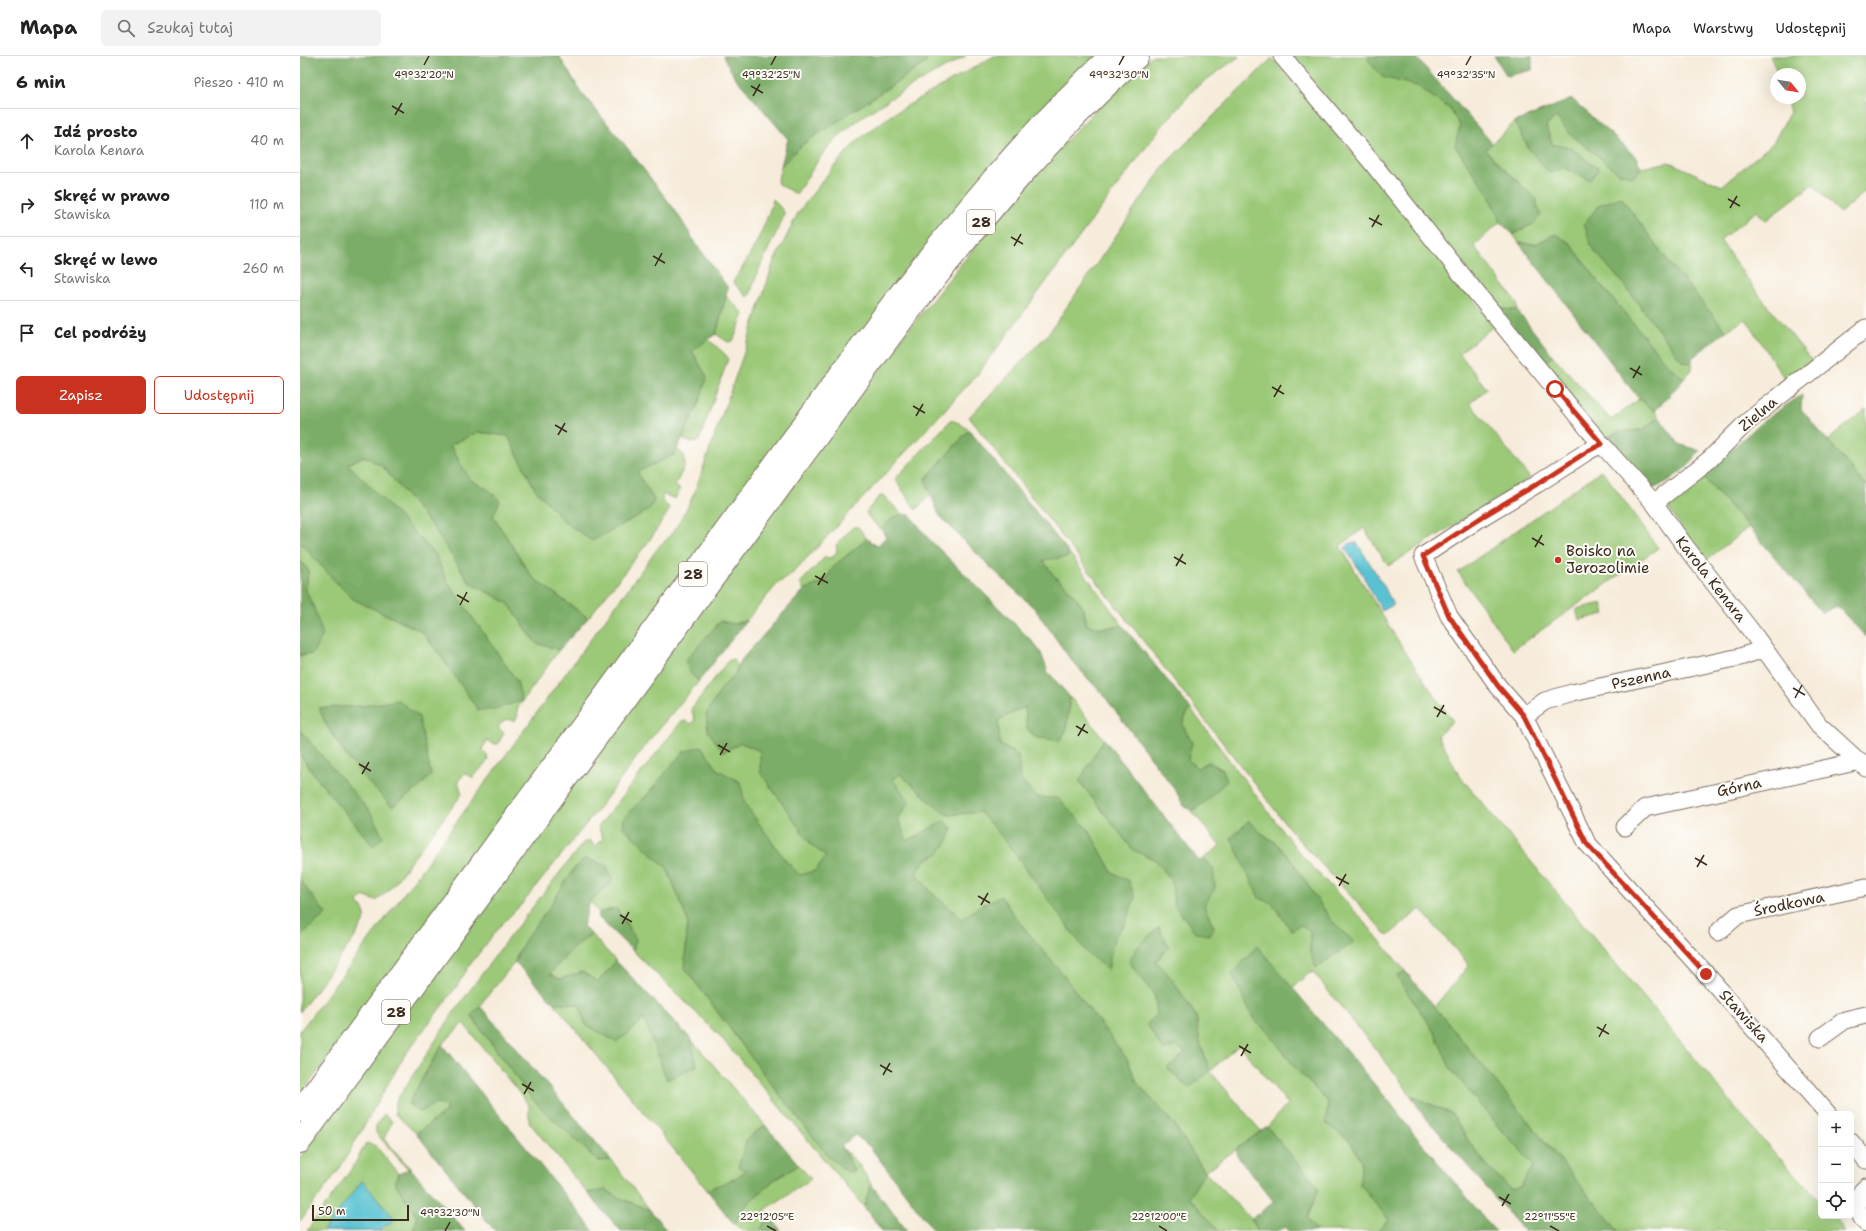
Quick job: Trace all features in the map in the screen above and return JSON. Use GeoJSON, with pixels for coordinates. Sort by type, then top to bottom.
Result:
{"type":"FeatureCollection","features":[{"type":"Feature","properties":{"kind":"main road","name":"28"},"geometry":{"type":"LineString","coordinates":[[300,1111],[890,307],[951,228],[1006,164],[1056,110],[1110,56]]}},
{"type":"Feature","properties":{"kind":"main road","name":"28"},"geometry":{"type":"LineString","coordinates":[[300,1142],[908,313],[1021,175],[1087,105],[1138,56]]}},
{"type":"Feature","properties":{"kind":"street","name":"Karola Kenara"},"geometry":{"type":"LineString","coordinates":[[1282,56],[1369,159],[1555,389],[1654,503],[1752,632],[1820,725],[1863,764]]}},
{"type":"Feature","properties":{"kind":"street","name":"Zielna"},"geometry":{"type":"LineString","coordinates":[[1654,503],[1708,460],[1747,422],[1866,328]]}},
{"type":"Feature","properties":{"kind":"street","name":"Stawiska"},"geometry":{"type":"LineString","coordinates":[[1602,444],[1588,451],[1485,515],[1423,556],[1449,616],[1498,686],[1524,716],[1587,844],[1731,1001],[1825,1111]]}},
{"type":"Feature","properties":{"kind":"street","name":"Pszenna"},"geometry":{"type":"LineString","coordinates":[[1524,716],[1545,701],[1572,693],[1740,657],[1763,649]]}},
{"type":"Feature","properties":{"kind":"street","name":"Górna"},"geometry":{"type":"LineString","coordinates":[[1626,827],[1645,808],[1863,764]]}},
{"type":"Feature","properties":{"kind":"street","name":"Środkowa"},"geometry":{"type":"LineString","coordinates":[[1718,932],[1738,915],[1866,888]]}},
{"type":"Feature","properties":{"kind":"street"},"geometry":{"type":"LineString","coordinates":[[1820,1038],[1845,1020],[1866,1015]]}},
{"type":"Feature","properties":{"kind":"street"},"geometry":{"type":"LineString","coordinates":[[1854,1146],[1866,1160]]}},
{"type":"Feature","properties":{"kind":"street"},"geometry":{"type":"LineString","coordinates":[[1866,1187],[1858,1201],[1858,1212],[1866,1223]]}},
{"type":"Feature","properties":{"kind":"green space"},"geometry":{"type":"Polygon","coordinates":[[[300,56],[559,56],[581,92],[625,145],[675,210],[695,242],[728,288],[716,334],[692,351],[707,377],[699,402],[675,454],[637,472],[654,500],[649,510],[592,541],[565,522],[535,489],[508,436],[478,432],[450,445],[470,480],[489,490],[500,501],[493,516],[532,577],[588,618],[559,650],[536,643],[508,603],[470,583],[432,526],[382,466],[364,456],[348,464],[435,554],[447,581],[517,681],[522,701],[491,710],[478,710],[445,662],[421,631],[353,599],[300,542],[300,56]]]}},
{"type":"Feature","properties":{"kind":"green space"},"geometry":{"type":"Polygon","coordinates":[[[723,56],[923,56],[927,62],[803,144],[781,166],[788,139],[734,76],[723,56]]]}},
{"type":"Feature","properties":{"kind":"green space"},"geometry":{"type":"Polygon","coordinates":[[[923,56],[966,56],[894,96],[858,120],[829,146],[796,194],[777,183],[781,166],[803,144],[926,62],[923,56]]]}},
{"type":"Feature","properties":{"kind":"green space"},"geometry":{"type":"Polygon","coordinates":[[[994,56],[1097,56],[300,1095],[300,1031],[394,907],[660,545],[670,535],[679,522],[694,494],[747,344],[773,264],[798,213],[830,171],[858,140],[893,114],[994,56]]]}},
{"type":"Feature","properties":{"kind":"green space"},"geometry":{"type":"Polygon","coordinates":[[[1152,56],[1240,56],[1196,87],[1158,131],[977,375],[789,577],[778,583],[747,620],[734,624],[691,674],[699,681],[652,737],[602,804],[522,904],[500,926],[404,1056],[340,1168],[300,1221],[300,1157],[350,1086],[870,377],[1029,180],[1111,94],[1152,56]]]}},
{"type":"Feature","properties":{"kind":"green space"},"geometry":{"type":"Polygon","coordinates":[[[1292,56],[1370,56],[1368,60],[1403,82],[1417,86],[1450,109],[1460,126],[1455,146],[1489,195],[1500,222],[1474,246],[1517,303],[1517,310],[1500,309],[1292,56]]]}},
{"type":"Feature","properties":{"kind":"green space"},"geometry":{"type":"Polygon","coordinates":[[[1370,56],[1415,56],[1492,143],[1485,150],[1535,198],[1541,216],[1533,224],[1513,234],[1500,222],[1489,195],[1455,146],[1460,126],[1450,109],[1417,86],[1382,77],[1368,60],[1370,56]]]}},
{"type":"Feature","properties":{"kind":"green space"},"geometry":{"type":"Polygon","coordinates":[[[1494,56],[1532,56],[1532,70],[1507,76],[1494,56]]]}},
{"type":"Feature","properties":{"kind":"green space"},"geometry":{"type":"Polygon","coordinates":[[[1770,56],[1866,56],[1866,191],[1840,213],[1813,184],[1765,221],[1757,211],[1720,240],[1752,286],[1812,361],[1786,381],[1746,319],[1726,331],[1670,264],[1621,197],[1592,248],[1621,281],[1682,361],[1692,364],[1691,369],[1684,379],[1665,362],[1598,281],[1570,243],[1555,234],[1536,244],[1519,243],[1513,234],[1533,224],[1535,198],[1485,150],[1515,122],[1529,149],[1571,148],[1552,145],[1546,126],[1556,117],[1574,136],[1583,143],[1634,177],[1641,168],[1669,162],[1722,186],[1773,143],[1790,112],[1788,104],[1806,104],[1806,68],[1775,68],[1770,56]]]}},
{"type":"Feature","properties":{"kind":"green space"},"geometry":{"type":"Polygon","coordinates":[[[1272,58],[1426,239],[1494,326],[1459,353],[1487,389],[1470,403],[1530,478],[1388,566],[1364,528],[1340,546],[1408,657],[1453,721],[1438,735],[1459,775],[1760,1137],[1818,1199],[1818,1219],[1836,1219],[1845,1231],[1618,1231],[1434,1007],[1469,965],[1420,909],[1388,936],[1296,837],[969,417],[1049,333],[1166,163],[1272,58]]]}},
{"type":"Feature","properties":{"kind":"green space"},"geometry":{"type":"Polygon","coordinates":[[[1572,99],[1636,157],[1641,168],[1634,177],[1619,173],[1570,134],[1556,117],[1546,126],[1552,144],[1571,148],[1599,169],[1590,180],[1564,168],[1549,173],[1529,149],[1515,122],[1572,99]]]}},
{"type":"Feature","properties":{"kind":"green space"},"geometry":{"type":"Polygon","coordinates":[[[1621,197],[1670,264],[1726,331],[1692,358],[1692,364],[1682,361],[1621,281],[1592,248],[1584,224],[1599,205],[1621,197]]]}},
{"type":"Feature","properties":{"kind":"green space"},"geometry":{"type":"Polygon","coordinates":[[[773,199],[784,212],[784,216],[758,271],[750,295],[747,297],[733,282],[756,242],[766,221],[773,199]]]}},
{"type":"Feature","properties":{"kind":"green space"},"geometry":{"type":"Polygon","coordinates":[[[1555,234],[1570,243],[1598,281],[1665,362],[1684,379],[1655,411],[1639,399],[1519,243],[1536,244],[1555,234]]]}},
{"type":"Feature","properties":{"kind":"green space"},"geometry":{"type":"Polygon","coordinates":[[[726,296],[744,314],[733,341],[728,342],[716,334],[726,296]]]}},
{"type":"Feature","properties":{"kind":"green space"},"geometry":{"type":"Polygon","coordinates":[[[1500,309],[1517,310],[1553,356],[1542,365],[1500,309]]]}},
{"type":"Feature","properties":{"kind":"green space"},"geometry":{"type":"Polygon","coordinates":[[[708,339],[726,355],[728,359],[699,441],[690,442],[682,439],[699,402],[707,377],[692,351],[708,339]]]}},
{"type":"Feature","properties":{"kind":"green space"},"geometry":{"type":"Polygon","coordinates":[[[1553,356],[1611,420],[1639,399],[1655,411],[1659,417],[1642,430],[1618,432],[1605,438],[1542,365],[1553,356]]]}},
{"type":"Feature","properties":{"kind":"green space"},"geometry":{"type":"Polygon","coordinates":[[[1802,395],[1801,409],[1866,486],[1866,637],[1837,606],[1822,613],[1749,527],[1702,476],[1764,420],[1802,395]]]}},
{"type":"Feature","properties":{"kind":"green space"},"geometry":{"type":"Polygon","coordinates":[[[1866,409],[1866,486],[1828,440],[1866,409]]]}},
{"type":"Feature","properties":{"kind":"green space"},"geometry":{"type":"Polygon","coordinates":[[[1659,417],[1679,444],[1700,451],[1679,473],[1652,489],[1605,438],[1618,432],[1642,430],[1659,417]]]}},
{"type":"Feature","properties":{"kind":"green space"},"geometry":{"type":"Polygon","coordinates":[[[951,420],[959,423],[969,430],[925,479],[931,494],[916,510],[895,479],[951,420]]]}},
{"type":"Feature","properties":{"kind":"green space"},"geometry":{"type":"Polygon","coordinates":[[[969,430],[1068,551],[1068,557],[1043,560],[1054,576],[1066,586],[1083,607],[1087,625],[1102,628],[1123,626],[1190,708],[1182,724],[1192,743],[1188,760],[1197,768],[1209,762],[1223,770],[1227,781],[1205,802],[1192,811],[1184,806],[1177,793],[1105,697],[1071,660],[1035,609],[986,563],[939,515],[925,480],[969,430]]]}},
{"type":"Feature","properties":{"kind":"green space"},"geometry":{"type":"Polygon","coordinates":[[[478,432],[508,436],[535,489],[654,500],[637,472],[675,454],[677,449],[684,455],[685,465],[675,486],[680,489],[675,499],[663,494],[662,500],[670,509],[649,541],[588,618],[532,577],[493,516],[489,490],[470,480],[450,445],[478,432]]]}},
{"type":"Feature","properties":{"kind":"green space"},"geometry":{"type":"Polygon","coordinates":[[[364,456],[382,466],[432,526],[470,582],[508,603],[536,643],[559,650],[517,709],[518,716],[514,721],[506,719],[498,727],[504,733],[498,744],[493,744],[487,741],[482,749],[487,754],[488,760],[473,778],[465,773],[458,781],[462,794],[390,889],[376,901],[363,896],[358,903],[363,909],[366,917],[355,937],[300,1012],[300,936],[325,914],[300,880],[300,755],[319,781],[373,845],[325,761],[300,730],[300,655],[312,654],[314,608],[306,591],[308,570],[300,560],[300,542],[353,599],[421,631],[445,662],[447,581],[435,554],[348,464],[364,456]],[[362,706],[319,708],[325,723],[350,762],[431,775],[425,754],[362,706]]]}},
{"type":"Feature","properties":{"kind":"green space","name":"Boisko na Jerozolimie"},"geometry":{"type":"Polygon","coordinates":[[[1602,470],[1658,548],[1513,650],[1458,572],[1602,470]]]}},
{"type":"Feature","properties":{"kind":"green space"},"geometry":{"type":"Polygon","coordinates":[[[1702,476],[1749,527],[1705,561],[1669,509],[1669,499],[1702,476]]]}},
{"type":"Feature","properties":{"kind":"green space"},"geometry":{"type":"Polygon","coordinates":[[[883,495],[902,514],[891,519],[881,529],[868,517],[866,512],[879,497],[883,495]]]}},
{"type":"Feature","properties":{"kind":"green space"},"geometry":{"type":"Polygon","coordinates":[[[902,514],[910,515],[928,538],[1033,642],[1041,653],[1048,672],[1070,697],[1066,730],[1060,741],[1034,737],[1027,728],[1025,707],[998,720],[1000,745],[1018,755],[1020,778],[1037,797],[1058,798],[1088,829],[1112,872],[1129,881],[1135,898],[1125,924],[1114,937],[1108,970],[1087,953],[1008,844],[980,812],[950,815],[941,811],[900,774],[892,779],[910,802],[898,819],[907,841],[944,821],[952,828],[949,839],[939,853],[925,860],[916,873],[931,892],[962,919],[981,905],[1001,896],[1015,917],[1060,971],[1127,1059],[1138,1084],[1173,1123],[1205,1172],[1189,1197],[1219,1231],[934,1231],[870,1147],[855,1135],[841,1146],[854,1170],[848,1172],[829,1157],[772,1085],[684,967],[688,922],[667,868],[623,827],[625,816],[647,795],[683,752],[701,746],[718,770],[740,782],[745,804],[785,860],[800,875],[815,871],[826,856],[812,846],[760,772],[760,751],[741,743],[723,752],[708,731],[706,714],[722,688],[734,675],[742,659],[804,590],[824,582],[835,565],[867,539],[877,546],[886,537],[881,529],[891,519],[902,514]]]}},
{"type":"Feature","properties":{"kind":"green space"},"geometry":{"type":"Polygon","coordinates":[[[853,527],[858,527],[867,539],[835,565],[824,582],[804,590],[800,583],[825,557],[832,558],[837,551],[836,545],[853,527]]]}},
{"type":"Feature","properties":{"kind":"green space"},"geometry":{"type":"Polygon","coordinates":[[[1068,551],[1123,626],[1102,628],[1087,625],[1083,607],[1066,586],[1054,576],[1042,559],[1068,557],[1068,551]]]}},
{"type":"Feature","properties":{"kind":"green space"},"geometry":{"type":"Polygon","coordinates":[[[300,560],[308,570],[306,591],[314,608],[323,635],[312,654],[300,655],[300,560]]]}},
{"type":"Feature","properties":{"kind":"green space"},"geometry":{"type":"Polygon","coordinates":[[[1602,603],[1605,614],[1579,620],[1576,609],[1602,603]]]}},
{"type":"Feature","properties":{"kind":"green space"},"geometry":{"type":"Polygon","coordinates":[[[747,620],[699,681],[691,674],[685,661],[720,621],[734,624],[747,620]]]}},
{"type":"Feature","properties":{"kind":"green space"},"geometry":{"type":"Polygon","coordinates":[[[733,659],[738,666],[734,675],[722,688],[741,743],[760,751],[812,846],[827,856],[815,871],[800,875],[785,860],[745,804],[740,782],[718,770],[701,746],[625,816],[623,827],[667,868],[688,922],[684,967],[772,1085],[854,1170],[841,1146],[859,1165],[871,1184],[864,1207],[719,1035],[633,951],[636,939],[616,908],[599,913],[590,901],[575,867],[549,908],[518,952],[515,962],[471,1016],[533,1100],[598,1161],[611,1160],[650,1210],[619,1198],[606,1190],[587,1193],[529,1122],[529,1105],[463,1023],[442,1045],[422,1078],[420,1112],[437,1103],[446,1106],[446,1112],[416,1133],[395,1114],[395,1103],[454,1012],[506,941],[583,843],[590,840],[595,847],[603,838],[598,827],[681,722],[686,721],[690,724],[695,720],[691,709],[728,661],[733,659]]]}},
{"type":"Feature","properties":{"kind":"green space"},"geometry":{"type":"Polygon","coordinates":[[[1070,697],[1104,739],[1080,782],[1133,850],[1156,860],[1172,881],[1174,905],[1214,927],[1204,906],[1213,868],[1203,859],[1220,846],[1192,811],[1205,802],[1223,770],[1209,762],[1197,768],[1187,760],[1192,743],[1182,724],[1190,708],[1301,855],[1362,919],[1405,971],[1397,977],[1436,1035],[1450,1068],[1494,1122],[1534,1165],[1521,1186],[1513,1190],[1487,1165],[1465,1136],[1453,1114],[1411,1096],[1398,1077],[1312,971],[1292,988],[1280,976],[1254,1019],[1269,1033],[1296,1069],[1328,1102],[1326,1123],[1349,1140],[1361,1160],[1360,1184],[1390,1220],[1377,1231],[1317,1231],[1307,1219],[1319,1188],[1267,1127],[1288,1104],[1239,1045],[1210,1071],[1261,1131],[1205,1172],[1173,1123],[1138,1084],[1127,1059],[1060,971],[1015,917],[1001,896],[981,905],[962,919],[931,892],[916,873],[925,860],[939,853],[923,833],[907,841],[897,819],[892,778],[900,774],[941,811],[949,815],[980,812],[1008,844],[1108,969],[1114,937],[1125,924],[1129,881],[1112,872],[1088,829],[1037,797],[1020,778],[1018,755],[1000,745],[998,720],[1025,707],[1027,728],[1066,730],[1070,697]],[[1249,821],[1231,838],[1244,863],[1291,930],[1301,925],[1310,931],[1310,952],[1354,942],[1331,920],[1291,860],[1276,843],[1260,832],[1249,821]],[[1139,945],[1155,996],[1157,1014],[1177,1046],[1210,1071],[1200,1043],[1196,1016],[1172,979],[1139,945]]]}},
{"type":"Feature","properties":{"kind":"green space"},"geometry":{"type":"Polygon","coordinates":[[[398,700],[419,717],[431,775],[419,788],[392,807],[360,773],[341,749],[319,708],[362,706],[398,700]]]}},
{"type":"Feature","properties":{"kind":"green space"},"geometry":{"type":"Polygon","coordinates":[[[300,730],[371,813],[383,837],[373,846],[319,781],[300,755],[300,730]]]}},
{"type":"Feature","properties":{"kind":"green space"},"geometry":{"type":"Polygon","coordinates":[[[1104,739],[1199,861],[1203,859],[1213,868],[1215,888],[1204,906],[1214,927],[1210,935],[1196,933],[1174,905],[1172,881],[1156,860],[1133,850],[1079,781],[1104,739]]]}},
{"type":"Feature","properties":{"kind":"green space"},"geometry":{"type":"Polygon","coordinates":[[[1249,821],[1260,832],[1276,843],[1291,860],[1331,920],[1354,942],[1316,968],[1310,952],[1310,931],[1301,925],[1291,930],[1272,903],[1259,898],[1231,838],[1249,821]]]}},
{"type":"Feature","properties":{"kind":"green space"},"geometry":{"type":"Polygon","coordinates":[[[585,858],[607,866],[613,881],[590,901],[583,926],[591,934],[571,950],[550,974],[560,979],[582,972],[598,982],[616,961],[691,1039],[697,1066],[667,1080],[644,1019],[616,1042],[585,1024],[579,1004],[554,1003],[515,962],[517,955],[529,934],[549,908],[570,875],[585,858]]]}},
{"type":"Feature","properties":{"kind":"green space"},"geometry":{"type":"Polygon","coordinates":[[[300,880],[326,914],[300,936],[300,880]]]}},
{"type":"Feature","properties":{"kind":"green space"},"geometry":{"type":"Polygon","coordinates":[[[616,908],[636,939],[633,951],[598,917],[599,913],[616,908]]]}},
{"type":"Feature","properties":{"kind":"green space"},"geometry":{"type":"Polygon","coordinates":[[[1159,927],[1169,947],[1156,961],[1172,979],[1196,1016],[1200,1043],[1210,1071],[1189,1088],[1167,1068],[1185,1053],[1177,1046],[1163,1050],[1147,1024],[1157,1014],[1155,996],[1129,962],[1139,945],[1159,927]]]}},
{"type":"Feature","properties":{"kind":"green space"},"geometry":{"type":"Polygon","coordinates":[[[591,934],[616,961],[598,982],[582,972],[560,979],[550,974],[571,950],[591,934]]]}},
{"type":"Feature","properties":{"kind":"green space"},"geometry":{"type":"Polygon","coordinates":[[[1257,946],[1392,1105],[1414,1134],[1495,1231],[1377,1231],[1389,1220],[1360,1184],[1361,1160],[1349,1140],[1326,1123],[1328,1102],[1296,1069],[1269,1033],[1254,1020],[1232,974],[1257,946]]]}},
{"type":"Feature","properties":{"kind":"green space"},"geometry":{"type":"Polygon","coordinates":[[[1405,971],[1618,1231],[1524,1231],[1421,1112],[1411,1096],[1453,1114],[1465,1136],[1486,1165],[1512,1190],[1521,1186],[1534,1165],[1494,1122],[1450,1068],[1436,1035],[1397,977],[1405,971]]]}},
{"type":"Feature","properties":{"kind":"green space"},"geometry":{"type":"Polygon","coordinates":[[[554,1003],[579,1004],[626,1035],[644,1019],[697,1066],[691,1039],[765,1125],[747,1139],[746,1170],[736,1178],[707,1190],[554,1003]]]}},
{"type":"Feature","properties":{"kind":"green space"},"geometry":{"type":"Polygon","coordinates":[[[480,1006],[611,1160],[598,1161],[533,1100],[471,1015],[480,1006]]]}},
{"type":"Feature","properties":{"kind":"green space"},"geometry":{"type":"Polygon","coordinates":[[[442,1045],[594,1231],[495,1231],[416,1133],[446,1112],[446,1106],[437,1103],[420,1112],[408,1104],[442,1045]]]}},
{"type":"Feature","properties":{"kind":"green space"},"geometry":{"type":"Polygon","coordinates":[[[384,1114],[392,1121],[384,1139],[410,1168],[408,1169],[376,1133],[376,1126],[384,1114]]]}},
{"type":"Feature","properties":{"kind":"green space"},"geometry":{"type":"Polygon","coordinates":[[[765,1125],[799,1165],[774,1180],[746,1205],[734,1224],[707,1190],[736,1178],[746,1170],[738,1167],[747,1139],[765,1125]]]}},
{"type":"Feature","properties":{"kind":"green space"},"geometry":{"type":"Polygon","coordinates":[[[1267,1127],[1319,1188],[1307,1219],[1317,1231],[1289,1231],[1286,1227],[1277,1231],[1258,1231],[1251,1219],[1274,1202],[1238,1157],[1236,1149],[1267,1127]]]}},
{"type":"Feature","properties":{"kind":"green space"},"geometry":{"type":"Polygon","coordinates":[[[366,1143],[376,1146],[399,1174],[395,1183],[417,1217],[413,1231],[307,1231],[353,1167],[366,1143]]]}},
{"type":"Feature","properties":{"kind":"green space"},"geometry":{"type":"Polygon","coordinates":[[[799,1165],[811,1179],[765,1210],[769,1215],[760,1231],[744,1231],[734,1224],[746,1205],[774,1180],[799,1165]]]}},
{"type":"Feature","properties":{"kind":"green space"},"geometry":{"type":"Polygon","coordinates":[[[410,1168],[465,1231],[413,1231],[417,1217],[395,1183],[399,1174],[410,1168]]]}},
{"type":"Feature","properties":{"kind":"green space"},"geometry":{"type":"Polygon","coordinates":[[[1205,1172],[1251,1219],[1258,1231],[1219,1231],[1189,1197],[1205,1172]]]}},
{"type":"Feature","properties":{"kind":"green space"},"geometry":{"type":"Polygon","coordinates":[[[871,1184],[907,1231],[882,1231],[864,1207],[871,1184]]]}},
{"type":"Feature","properties":{"kind":"green space"},"geometry":{"type":"Polygon","coordinates":[[[606,1190],[619,1198],[650,1210],[667,1231],[621,1231],[587,1193],[606,1190]]]}},
{"type":"Feature","properties":{"kind":"green space"},"geometry":{"type":"Polygon","coordinates":[[[769,1215],[781,1231],[760,1231],[769,1215]]]}},
{"type":"Feature","properties":{"kind":"water"},"geometry":{"type":"Polygon","coordinates":[[[1350,543],[1357,543],[1384,586],[1393,605],[1382,611],[1361,572],[1345,548],[1350,543]]]}},
{"type":"Feature","properties":{"kind":"water"},"geometry":{"type":"Polygon","coordinates":[[[362,1181],[395,1219],[378,1231],[323,1231],[362,1181]]]}},
{"type":"Feature","properties":{"kind":"place","name":"Boisko na Jerozolimie"},"geometry":{"type":"Point","coordinates":[1558,560]}},
{"type":"Feature","properties":{"kind":"route"},"geometry":{"type":"LineString","coordinates":[[1555,389],[1602,444],[1588,451],[1485,515],[1423,556],[1449,616],[1498,686],[1524,716],[1587,844],[1706,974]]}}]}
